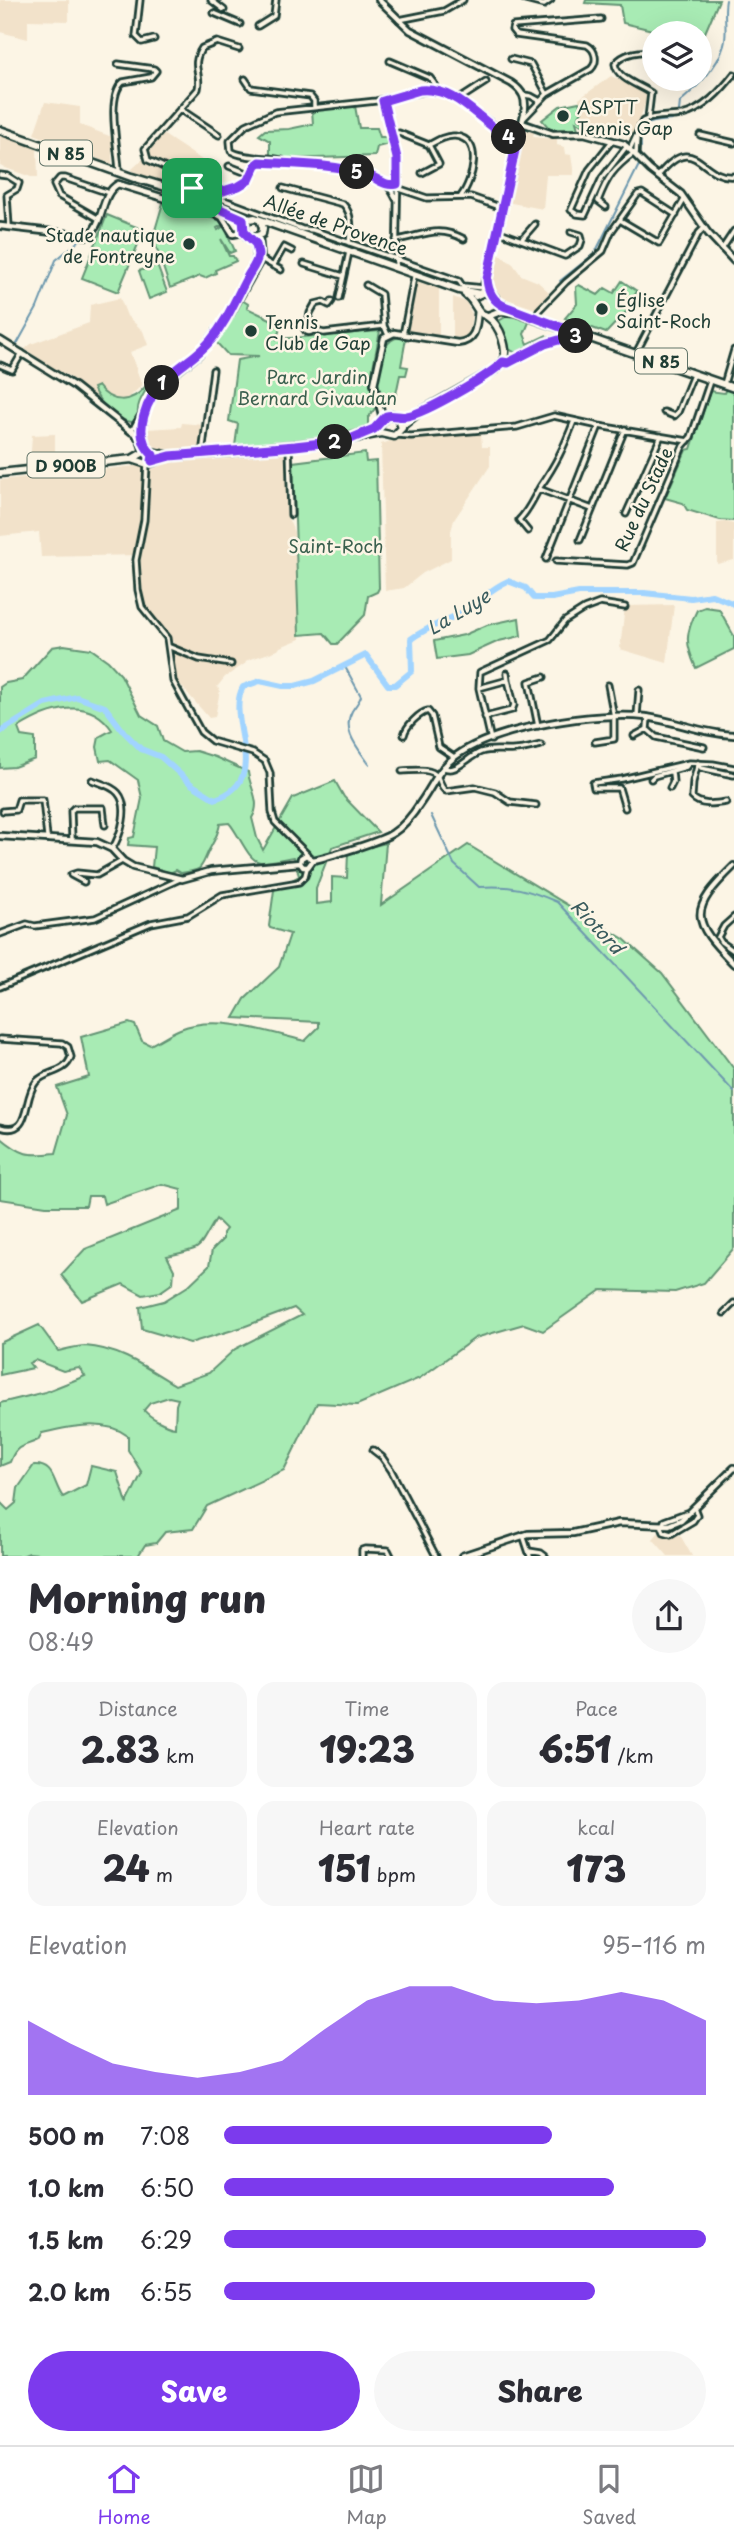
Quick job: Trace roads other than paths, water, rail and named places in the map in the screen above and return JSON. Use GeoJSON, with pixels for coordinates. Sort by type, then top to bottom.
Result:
{"type":"FeatureCollection","features":[{"type":"Feature","properties":{"kind":"main road","name":"N 85"},"geometry":{"type":"LineString","coordinates":[[0,130],[239,215],[257,239]]}},
{"type":"Feature","properties":{"kind":"main road","name":"N 85"},"geometry":{"type":"LineString","coordinates":[[132,177],[192,192],[239,213],[246,225]]}},
{"type":"Feature","properties":{"kind":"main road","name":"N 85"},"geometry":{"type":"LineString","coordinates":[[246,225],[256,218],[262,225],[465,289],[481,291]]}},
{"type":"Feature","properties":{"kind":"main road","name":"N 85"},"geometry":{"type":"LineString","coordinates":[[262,225],[276,226],[349,252]]}},
{"type":"Feature","properties":{"kind":"main road"},"geometry":{"type":"LineString","coordinates":[[257,239],[262,225]]}},
{"type":"Feature","properties":{"kind":"main road","name":"N 85"},"geometry":{"type":"LineString","coordinates":[[392,264],[414,276],[465,294],[474,301]]}},
{"type":"Feature","properties":{"kind":"main road"},"geometry":{"type":"LineString","coordinates":[[147,457],[289,447],[385,433],[391,436],[418,413],[486,375],[503,362],[506,350],[496,327],[478,310],[474,301],[481,291],[490,294],[498,303],[496,327]]}},
{"type":"Feature","properties":{"kind":"main road","name":"N 85"},"geometry":{"type":"LineString","coordinates":[[498,303],[611,344]]}},
{"type":"Feature","properties":{"kind":"main road","name":"N 85"},"geometry":{"type":"LineString","coordinates":[[496,313],[509,311],[535,318],[734,388]]}},
{"type":"Feature","properties":{"kind":"main road"},"geometry":{"type":"LineString","coordinates":[[486,316],[496,313]]}},
{"type":"Feature","properties":{"kind":"main road"},"geometry":{"type":"LineString","coordinates":[[503,362],[508,363],[550,342],[579,334]]}},
{"type":"Feature","properties":{"kind":"main road"},"geometry":{"type":"LineString","coordinates":[[356,438],[374,429],[385,419],[418,413]]}},
{"type":"Feature","properties":{"kind":"main road"},"geometry":{"type":"LineString","coordinates":[[398,417],[400,430]]}},
{"type":"Feature","properties":{"kind":"main road"},"geometry":{"type":"LineString","coordinates":[[385,419],[385,433]]}},
{"type":"Feature","properties":{"kind":"main road","name":"D 900B"},"geometry":{"type":"LineString","coordinates":[[0,473],[147,457]]}},
{"type":"Feature","properties":{"kind":"street"},"geometry":{"type":"LineString","coordinates":[[140,0],[136,36],[142,42],[154,39]]}},
{"type":"Feature","properties":{"kind":"street"},"geometry":{"type":"LineString","coordinates":[[211,0],[240,24]]}},
{"type":"Feature","properties":{"kind":"street"},"geometry":{"type":"LineString","coordinates":[[258,26],[274,16],[276,0]]}},
{"type":"Feature","properties":{"kind":"street"},"geometry":{"type":"LineString","coordinates":[[379,0],[401,23],[516,87],[524,95],[540,101]]}},
{"type":"Feature","properties":{"kind":"street"},"geometry":{"type":"LineString","coordinates":[[401,23],[444,11],[463,0]]}},
{"type":"Feature","properties":{"kind":"street"},"geometry":{"type":"LineString","coordinates":[[525,0],[544,5],[551,0]]}},
{"type":"Feature","properties":{"kind":"street"},"geometry":{"type":"LineString","coordinates":[[215,13],[225,13]]}},
{"type":"Feature","properties":{"kind":"street"},"geometry":{"type":"LineString","coordinates":[[522,120],[547,94],[592,69],[595,63],[594,50],[583,44],[518,35],[513,33],[513,26],[601,19]]}},
{"type":"Feature","properties":{"kind":"street"},"geometry":{"type":"LineString","coordinates":[[207,204],[192,192],[174,170],[148,160],[144,152],[200,85],[195,64],[202,48],[217,42],[239,50]]}},
{"type":"Feature","properties":{"kind":"street"},"geometry":{"type":"LineString","coordinates":[[642,51],[625,55],[615,64],[620,75],[642,88]]}},
{"type":"Feature","properties":{"kind":"street"},"geometry":{"type":"LineString","coordinates":[[511,59],[531,64],[547,94]]}},
{"type":"Feature","properties":{"kind":"street"},"geometry":{"type":"LineString","coordinates":[[390,61],[430,78],[435,90]]}},
{"type":"Feature","properties":{"kind":"street"},"geometry":{"type":"LineString","coordinates":[[116,171],[114,143],[117,89],[122,82],[151,77],[156,73],[154,69],[118,64]]}},
{"type":"Feature","properties":{"kind":"street"},"geometry":{"type":"LineString","coordinates":[[606,207],[598,201],[609,176],[632,151],[640,123],[648,118],[680,115],[696,110],[734,74]]}},
{"type":"Feature","properties":{"kind":"street"},"geometry":{"type":"LineString","coordinates":[[245,79],[251,88],[310,96],[314,101],[314,108]]}},
{"type":"Feature","properties":{"kind":"street"},"geometry":{"type":"LineString","coordinates":[[458,100],[486,82]]}},
{"type":"Feature","properties":{"kind":"street"},"geometry":{"type":"LineString","coordinates":[[284,163],[266,156],[238,155],[231,151],[230,141],[246,125],[275,112],[383,100],[420,90],[435,90],[450,95],[517,141]]}},
{"type":"Feature","properties":{"kind":"street"},"geometry":{"type":"LineString","coordinates":[[648,91],[651,93],[648,118]]}},
{"type":"Feature","properties":{"kind":"street"},"geometry":{"type":"LineString","coordinates":[[481,291],[487,279],[522,120],[524,95]]}},
{"type":"Feature","properties":{"kind":"street"},"geometry":{"type":"LineString","coordinates":[[383,100],[398,164],[396,252],[392,264]]}},
{"type":"Feature","properties":{"kind":"street"},"geometry":{"type":"LineString","coordinates":[[180,109],[219,135]]}},
{"type":"Feature","properties":{"kind":"street"},"geometry":{"type":"LineString","coordinates":[[522,120],[550,133],[579,133],[613,140],[632,151],[685,198],[704,228],[734,261]]}},
{"type":"Feature","properties":{"kind":"street"},"geometry":{"type":"LineString","coordinates":[[391,135],[400,133],[429,145],[440,165],[422,173]]}},
{"type":"Feature","properties":{"kind":"street"},"geometry":{"type":"LineString","coordinates":[[613,140],[589,170],[571,210],[577,214],[585,215],[602,177],[632,151],[636,134]]}},
{"type":"Feature","properties":{"kind":"street"},"geometry":{"type":"LineString","coordinates":[[429,145],[453,135],[463,139],[470,148],[474,158],[472,176],[461,197]]}},
{"type":"Feature","properties":{"kind":"street"},"geometry":{"type":"LineString","coordinates":[[700,135],[734,143]]}},
{"type":"Feature","properties":{"kind":"street"},"geometry":{"type":"LineString","coordinates":[[658,176],[674,159],[685,156],[693,157],[720,174],[734,176]]}},
{"type":"Feature","properties":{"kind":"street"},"geometry":{"type":"LineString","coordinates":[[116,157],[116,171]]}},
{"type":"Feature","properties":{"kind":"street"},"geometry":{"type":"LineString","coordinates":[[211,195],[245,183],[257,163],[284,163],[366,174],[387,186],[396,199]]}},
{"type":"Feature","properties":{"kind":"street"},"geometry":{"type":"LineString","coordinates":[[229,166],[251,175]]}},
{"type":"Feature","properties":{"kind":"street"},"geometry":{"type":"LineString","coordinates":[[0,175],[8,176],[19,183],[16,189],[7,195],[9,226]]}},
{"type":"Feature","properties":{"kind":"street"},"geometry":{"type":"LineString","coordinates":[[99,219],[58,196],[54,185],[60,178],[65,178],[109,193]]}},
{"type":"Feature","properties":{"kind":"street"},"geometry":{"type":"LineString","coordinates":[[0,226],[87,236],[95,229],[109,193],[114,186],[122,184],[220,215],[228,226],[238,232],[246,225]]}},
{"type":"Feature","properties":{"kind":"street"},"geometry":{"type":"LineString","coordinates":[[387,186],[397,186],[427,198],[461,197],[502,208]]}},
{"type":"Feature","properties":{"kind":"street"},"geometry":{"type":"LineString","coordinates":[[283,188],[343,204],[350,220],[349,243]]}},
{"type":"Feature","properties":{"kind":"street"},"geometry":{"type":"LineString","coordinates":[[171,191],[192,192]]}},
{"type":"Feature","properties":{"kind":"street","name":"Allée de Provence"},"geometry":{"type":"LineString","coordinates":[[192,192],[211,195],[349,243],[392,264]]}},
{"type":"Feature","properties":{"kind":"street"},"geometry":{"type":"LineString","coordinates":[[535,318],[566,282],[603,251],[611,232],[640,193],[676,215]]}},
{"type":"Feature","properties":{"kind":"street"},"geometry":{"type":"LineString","coordinates":[[620,220],[657,244],[661,242],[685,198]]}},
{"type":"Feature","properties":{"kind":"street"},"geometry":{"type":"LineString","coordinates":[[521,240],[535,224]]}},
{"type":"Feature","properties":{"kind":"street"},"geometry":{"type":"LineString","coordinates":[[636,353],[704,228]]}},
{"type":"Feature","properties":{"kind":"street"},"geometry":{"type":"LineString","coordinates":[[396,240],[436,231],[450,232],[464,239]]}},
{"type":"Feature","properties":{"kind":"street"},"geometry":{"type":"LineString","coordinates":[[497,231],[565,256],[580,246],[582,240],[581,235],[571,232]]}},
{"type":"Feature","properties":{"kind":"street"},"geometry":{"type":"LineString","coordinates":[[722,249],[734,231]]}},
{"type":"Feature","properties":{"kind":"street"},"geometry":{"type":"LineString","coordinates":[[257,239],[261,260],[229,314],[199,354],[164,380],[137,430],[147,457],[144,520],[136,555],[138,594],[146,613],[163,629],[170,650],[173,681],[201,732],[212,741],[253,753],[268,766],[275,822],[300,845],[307,868]]}},
{"type":"Feature","properties":{"kind":"street"},"geometry":{"type":"LineString","coordinates":[[229,314],[257,260],[257,239]]}},
{"type":"Feature","properties":{"kind":"street"},"geometry":{"type":"LineString","coordinates":[[274,265],[284,247],[292,251]]}},
{"type":"Feature","properties":{"kind":"street"},"geometry":{"type":"LineString","coordinates":[[339,298],[349,252]]}},
{"type":"Feature","properties":{"kind":"street"},"geometry":{"type":"LineString","coordinates":[[261,260],[281,270]]}},
{"type":"Feature","properties":{"kind":"street"},"geometry":{"type":"LineString","coordinates":[[304,264],[343,276]]}},
{"type":"Feature","properties":{"kind":"street"},"geometry":{"type":"LineString","coordinates":[[401,335],[414,276]]}},
{"type":"Feature","properties":{"kind":"street"},"geometry":{"type":"LineString","coordinates":[[487,279],[490,294]]}},
{"type":"Feature","properties":{"kind":"street"},"geometry":{"type":"LineString","coordinates":[[366,285],[381,293],[384,326],[388,336]]}},
{"type":"Feature","properties":{"kind":"street"},"geometry":{"type":"LineString","coordinates":[[332,301],[328,305],[323,302],[315,303],[306,331],[324,333],[384,326]]}},
{"type":"Feature","properties":{"kind":"street"},"geometry":{"type":"LineString","coordinates":[[388,336],[463,342],[472,337],[478,310]]}},
{"type":"Feature","properties":{"kind":"street"},"geometry":{"type":"LineString","coordinates":[[476,322],[486,316]]}},
{"type":"Feature","properties":{"kind":"street"},"geometry":{"type":"LineString","coordinates":[[385,419],[374,384],[381,348],[388,336]]}},
{"type":"Feature","properties":{"kind":"street"},"geometry":{"type":"LineString","coordinates":[[0,340],[81,391],[121,424],[137,430]]}},
{"type":"Feature","properties":{"kind":"street"},"geometry":{"type":"LineString","coordinates":[[724,384],[734,350]]}},
{"type":"Feature","properties":{"kind":"street"},"geometry":{"type":"LineString","coordinates":[[0,365],[12,370],[22,353]]}},
{"type":"Feature","properties":{"kind":"street"},"geometry":{"type":"LineString","coordinates":[[202,454],[213,370]]}},
{"type":"Feature","properties":{"kind":"street"},"geometry":{"type":"LineString","coordinates":[[664,412],[674,416],[678,412],[694,373]]}},
{"type":"Feature","properties":{"kind":"street","name":"Rue du Stade"},"geometry":{"type":"LineString","coordinates":[[556,561],[628,565],[633,563],[683,446],[688,441],[710,379]]}},
{"type":"Feature","properties":{"kind":"street"},"geometry":{"type":"LineString","coordinates":[[400,430],[408,436],[453,433],[517,427],[554,416],[688,441]]}},
{"type":"Feature","properties":{"kind":"street"},"geometry":{"type":"LineString","coordinates":[[528,531],[519,520],[529,509],[561,454],[574,421]]}},
{"type":"Feature","properties":{"kind":"street"},"geometry":{"type":"LineString","coordinates":[[546,559],[599,426]]}},
{"type":"Feature","properties":{"kind":"street"},"geometry":{"type":"LineString","coordinates":[[580,540],[625,429]]}},
{"type":"Feature","properties":{"kind":"street"},"geometry":{"type":"LineString","coordinates":[[626,514],[661,436]]}},
{"type":"Feature","properties":{"kind":"street"},"geometry":{"type":"LineString","coordinates":[[289,447],[291,515]]}},
{"type":"Feature","properties":{"kind":"street"},"geometry":{"type":"LineString","coordinates":[[539,489],[592,509]]}},
{"type":"Feature","properties":{"kind":"street"},"geometry":{"type":"LineString","coordinates":[[491,740],[478,676],[484,669],[550,640],[565,621],[576,613],[600,603],[625,607]]}},
{"type":"Feature","properties":{"kind":"street"},"geometry":{"type":"LineString","coordinates":[[170,650],[231,664]]}},
{"type":"Feature","properties":{"kind":"street"},"geometry":{"type":"LineString","coordinates":[[485,717],[514,708],[507,673]]}},
{"type":"Feature","properties":{"kind":"street"},"geometry":{"type":"LineString","coordinates":[[538,726],[528,682],[544,677]]}},
{"type":"Feature","properties":{"kind":"street"},"geometry":{"type":"LineString","coordinates":[[480,688],[508,680]]}},
{"type":"Feature","properties":{"kind":"street"},"geometry":{"type":"LineString","coordinates":[[595,742],[614,739],[614,715],[608,685]]}},
{"type":"Feature","properties":{"kind":"street"},"geometry":{"type":"LineString","coordinates":[[636,716],[639,690]]}},
{"type":"Feature","properties":{"kind":"street"},"geometry":{"type":"LineString","coordinates":[[404,735],[406,729],[423,712],[428,711],[432,716],[439,747],[454,757]]}},
{"type":"Feature","properties":{"kind":"street"},"geometry":{"type":"LineString","coordinates":[[0,934],[27,924],[36,926],[95,918],[180,879],[211,871],[303,858],[313,860],[392,834],[418,807],[436,775],[454,757],[468,748],[538,726],[614,715],[636,716],[709,733],[734,735]]}},
{"type":"Feature","properties":{"kind":"street"},"geometry":{"type":"LineString","coordinates":[[647,729],[648,717]]}},
{"type":"Feature","properties":{"kind":"street"},"geometry":{"type":"LineString","coordinates":[[634,736],[647,729]]}},
{"type":"Feature","properties":{"kind":"street"},"geometry":{"type":"LineString","coordinates":[[647,729],[661,738],[704,747]]}},
{"type":"Feature","properties":{"kind":"street"},"geometry":{"type":"LineString","coordinates":[[443,767],[453,770],[465,760],[495,748],[512,751],[541,745]]}},
{"type":"Feature","properties":{"kind":"street"},"geometry":{"type":"LineString","coordinates":[[651,779],[687,767],[689,763]]}},
{"type":"Feature","properties":{"kind":"street"},"geometry":{"type":"LineString","coordinates":[[625,808],[619,788],[594,788],[593,783],[689,763],[734,768]]}},
{"type":"Feature","properties":{"kind":"street"},"geometry":{"type":"LineString","coordinates":[[698,763],[705,770],[734,775]]}},
{"type":"Feature","properties":{"kind":"street"},"geometry":{"type":"LineString","coordinates":[[698,763],[692,782],[692,797],[704,803],[726,802]]}},
{"type":"Feature","properties":{"kind":"street"},"geometry":{"type":"LineString","coordinates":[[402,771],[425,771],[436,775],[441,787],[446,791],[475,787],[495,792],[510,802],[536,805]]}},
{"type":"Feature","properties":{"kind":"street"},"geometry":{"type":"LineString","coordinates":[[670,788],[673,782],[672,772]]}},
{"type":"Feature","properties":{"kind":"street"},"geometry":{"type":"LineString","coordinates":[[92,780],[113,789],[122,800],[124,814],[112,849]]}},
{"type":"Feature","properties":{"kind":"street"},"geometry":{"type":"LineString","coordinates":[[3,811],[16,810],[19,800],[43,800],[47,838]]}},
{"type":"Feature","properties":{"kind":"street"},"geometry":{"type":"LineString","coordinates":[[72,839],[71,811],[74,808],[103,808],[105,825]]}},
{"type":"Feature","properties":{"kind":"street"},"geometry":{"type":"LineString","coordinates":[[0,836],[97,842],[112,849],[123,861],[149,872],[180,879]]}},
{"type":"Feature","properties":{"kind":"street"},"geometry":{"type":"LineString","coordinates":[[0,987],[150,923],[188,916],[222,895],[299,882],[313,860]]}},
{"type":"Feature","properties":{"kind":"street"},"geometry":{"type":"LineString","coordinates":[[84,881],[71,875],[97,875],[123,861]]}},
{"type":"Feature","properties":{"kind":"street"},"geometry":{"type":"LineString","coordinates":[[734,866],[703,900],[699,914],[708,936],[734,964]]}},
{"type":"Feature","properties":{"kind":"street"},"geometry":{"type":"LineString","coordinates":[[734,916],[718,937],[734,951]]}},
{"type":"Feature","properties":{"kind":"street"},"geometry":{"type":"LineString","coordinates":[[0,1039],[62,1043],[68,1047],[71,1057],[67,1066],[40,1079],[34,1085],[22,1122],[17,1128],[11,1130],[0,1127]]}},
{"type":"Feature","properties":{"kind":"street"},"geometry":{"type":"LineString","coordinates":[[724,1313],[734,1303]]}},
{"type":"Feature","properties":{"kind":"street"},"geometry":{"type":"LineString","coordinates":[[373,1450],[391,1469],[436,1556]]}},
{"type":"Feature","properties":{"kind":"street"},"geometry":{"type":"LineString","coordinates":[[462,1556],[523,1535],[573,1533],[619,1523],[662,1527],[674,1524],[734,1468]]}},
{"type":"Feature","properties":{"kind":"street"},"geometry":{"type":"LineString","coordinates":[[662,1527],[669,1535],[691,1522],[697,1515],[692,1509]]}},
{"type":"Feature","properties":{"kind":"street"},"geometry":{"type":"LineString","coordinates":[[523,1535],[529,1554],[541,1553],[545,1556]]}},
{"type":"Feature","properties":{"kind":"street"},"geometry":{"type":"LineString","coordinates":[[362,1556],[362,1550],[365,1549],[388,1550],[391,1556]]}},
{"type":"Feature","properties":{"kind":"waterway"},"geometry":{"type":"LineString","coordinates":[[679,111],[680,102],[706,76],[721,53],[725,40],[726,0]]}},
{"type":"Feature","properties":{"kind":"waterway"},"geometry":{"type":"LineString","coordinates":[[641,147],[641,132],[647,124],[672,120]]}},
{"type":"Feature","properties":{"kind":"waterway"},"geometry":{"type":"LineString","coordinates":[[560,281],[595,253],[639,165]]}},
{"type":"Feature","properties":{"kind":"waterway"},"geometry":{"type":"LineString","coordinates":[[17,344],[37,308],[56,260],[80,240]]}},
{"type":"Feature","properties":{"kind":"waterway"},"geometry":{"type":"LineString","coordinates":[[85,400],[121,428]]}},
{"type":"Feature","properties":{"kind":"waterway","name":"La Luye"},"geometry":{"type":"LineString","coordinates":[[0,732],[45,704],[77,697],[105,707],[141,749],[161,757],[191,784],[215,799],[232,790],[242,778],[245,764],[239,701],[243,687],[260,681],[295,686],[314,681],[366,655],[388,685],[395,685],[412,671],[411,639],[461,613],[508,581],[526,588],[534,598],[579,593],[644,593],[691,598],[712,595],[734,604]]}},
{"type":"Feature","properties":{"kind":"waterway"},"geometry":{"type":"LineString","coordinates":[[344,665],[361,696],[349,718],[350,733],[369,764]]}},
{"type":"Feature","properties":{"kind":"waterway","name":"Riotord"},"geometry":{"type":"LineString","coordinates":[[431,815],[454,864],[479,887],[519,889],[557,902],[734,1092]]}},
{"type":"Feature","properties":{"kind":"place","name":"ASPTT Tennis Gap"},"geometry":{"type":"Point","coordinates":[563,116]}},
{"type":"Feature","properties":{"kind":"place","name":"Stade nautique de Fontreyne"},"geometry":{"type":"Point","coordinates":[189,244]}},
{"type":"Feature","properties":{"kind":"place","name":"Église Saint-Roch"},"geometry":{"type":"Point","coordinates":[602,309]}},
{"type":"Feature","properties":{"kind":"place","name":"Tennis Club de Gap"},"geometry":{"type":"Point","coordinates":[251,331]}},
{"type":"Feature","properties":{"kind":"park label","name":"Parc Jardin Bernard Givaudan"},"geometry":{"type":"Point","coordinates":[317,386]}},
{"type":"Feature","properties":{"kind":"park label","name":"Saint-Roch"},"geometry":{"type":"Point","coordinates":[336,545]}}]}
